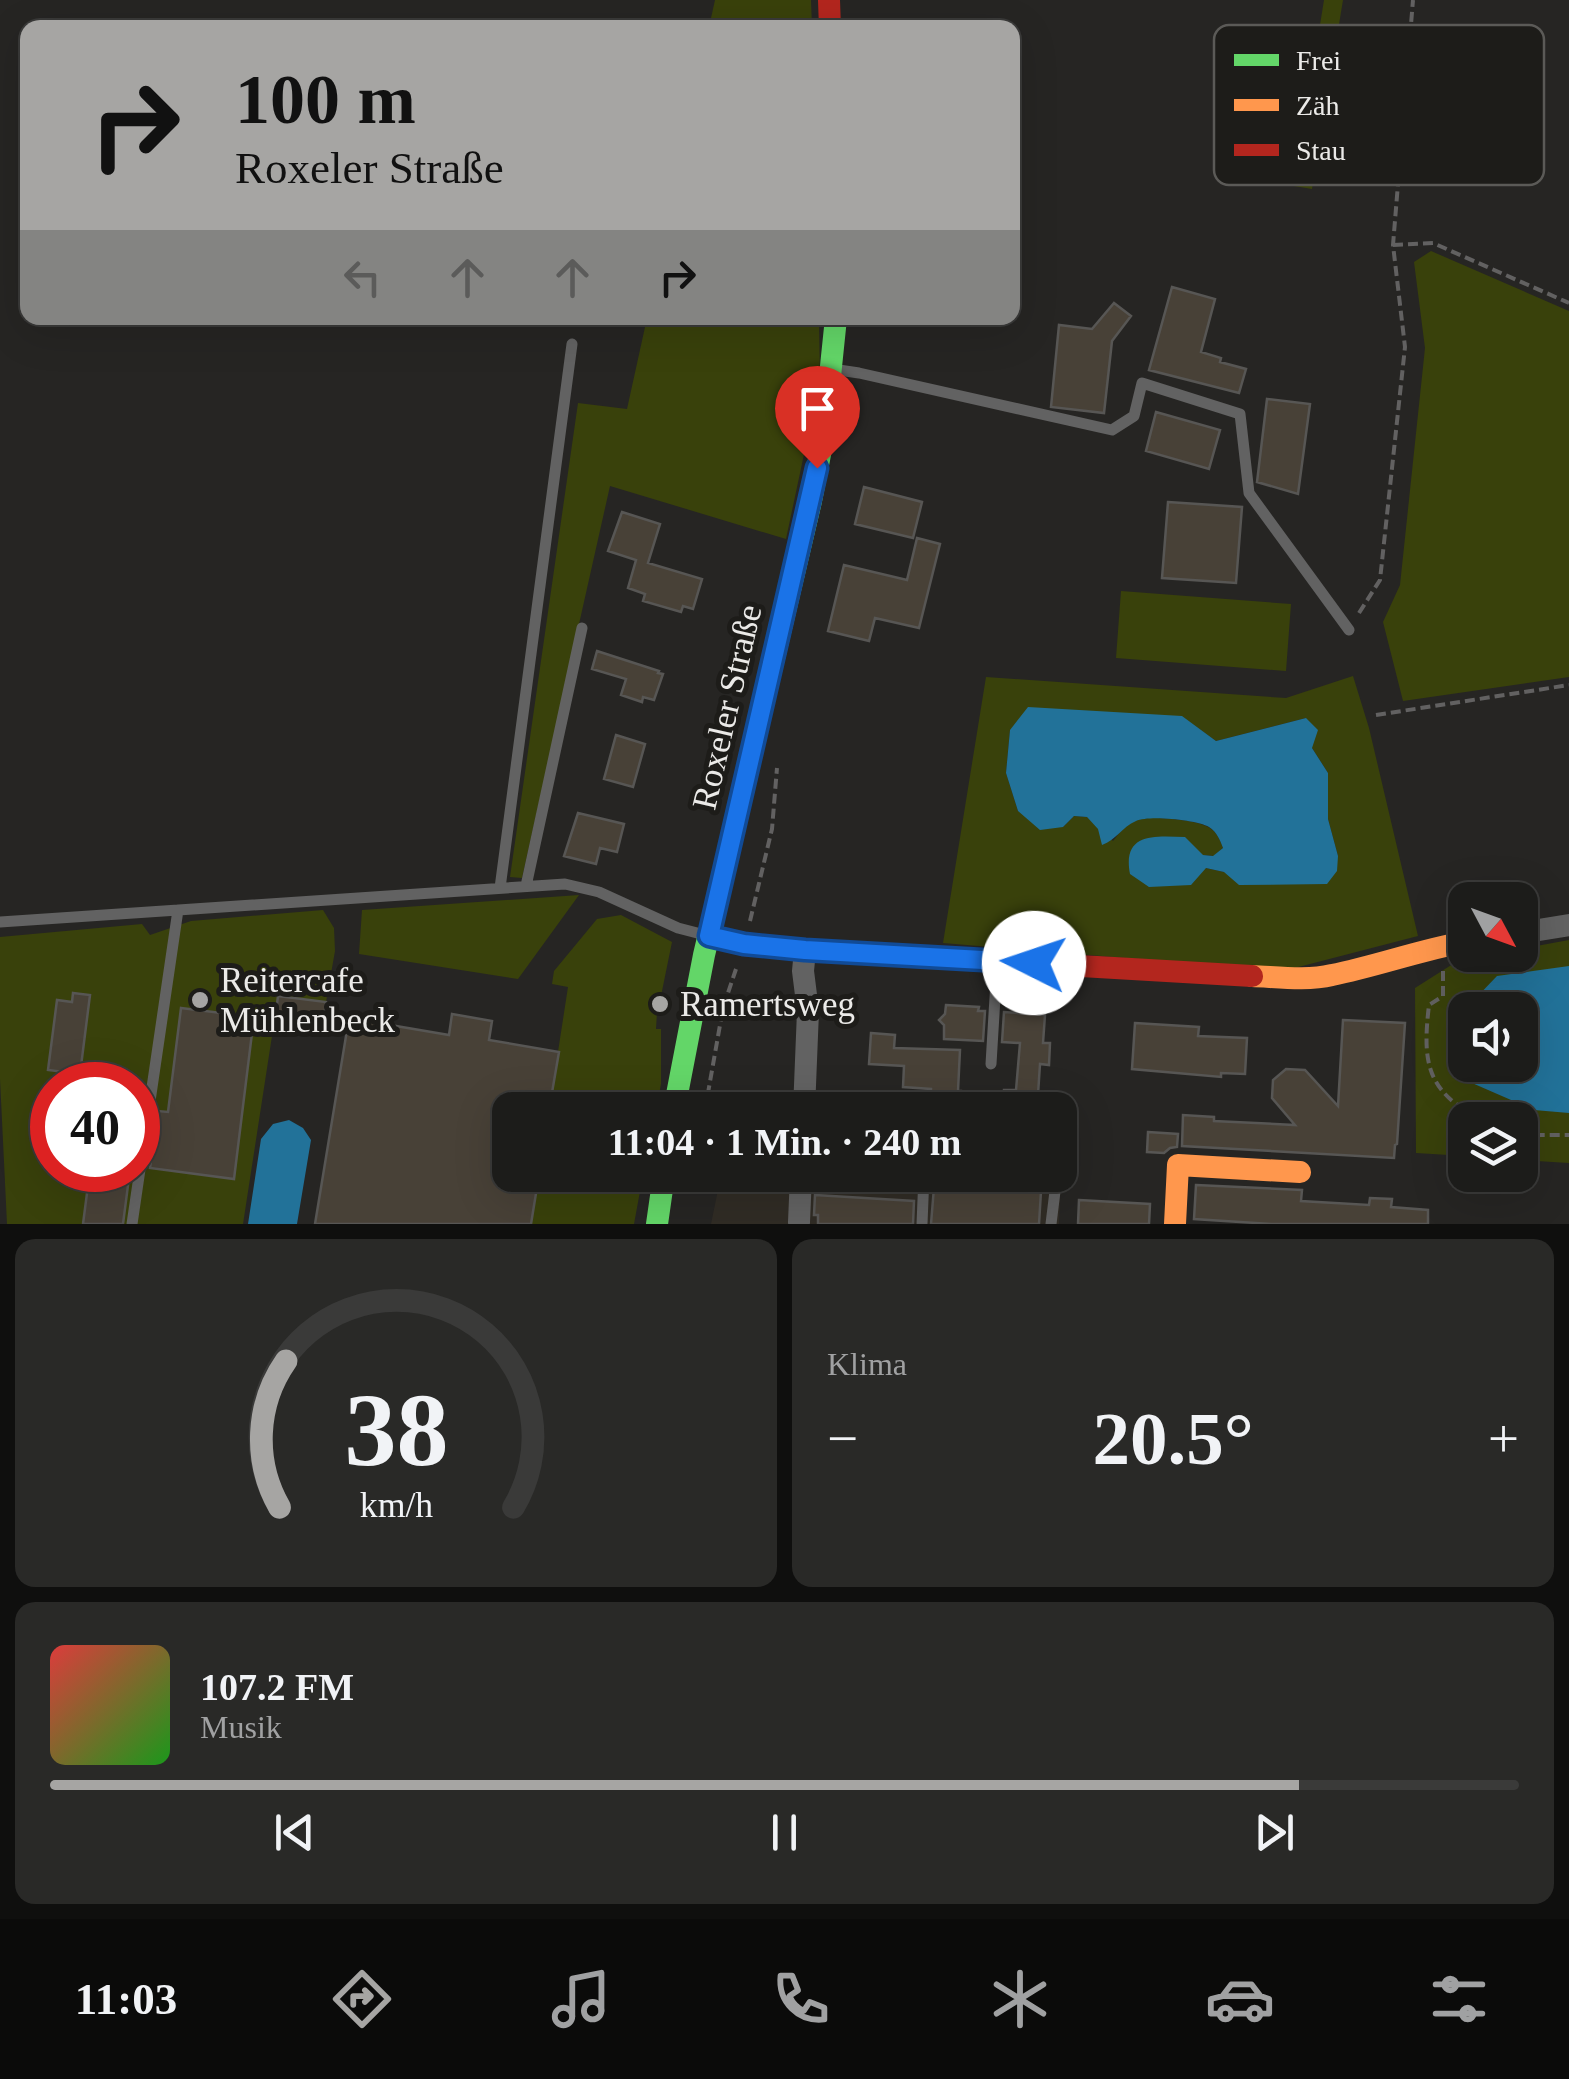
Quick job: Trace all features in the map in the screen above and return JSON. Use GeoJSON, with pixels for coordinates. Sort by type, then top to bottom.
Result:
{"type":"FeatureCollection","features":[{"type":"Feature","properties":{"kind":"street","name":"Roxeler Straße"},"geometry":{"type":"LineString","coordinates":[[678,1092],[709,936],[811,501],[824,434],[835,325]]}},
{"type":"Feature","properties":{"kind":"street"},"geometry":{"type":"LineString","coordinates":[[1538,931],[1569,925]]}},
{"type":"Feature","properties":{"kind":"street"},"geometry":{"type":"LineString","coordinates":[[709,936],[805,950],[1292,978],[1329,976],[1448,945]]}},
{"type":"Feature","properties":{"kind":"street"},"geometry":{"type":"LineString","coordinates":[[805,950],[808,1011],[805,1092]]}},
{"type":"Feature","properties":{"kind":"street"},"geometry":{"type":"LineString","coordinates":[[1175,1224],[1178,1164],[1300,1172]]}},
{"type":"Feature","properties":{"kind":"street"},"geometry":{"type":"LineString","coordinates":[[657,1224],[662,1192]]}},
{"type":"Feature","properties":{"kind":"street"},"geometry":{"type":"LineString","coordinates":[[799,1223],[800,1192]]}},
{"type":"Feature","properties":{"kind":"lane"},"geometry":{"type":"LineString","coordinates":[[500,888],[572,344]]}},
{"type":"Feature","properties":{"kind":"lane"},"geometry":{"type":"LineString","coordinates":[[832,368],[1112,430],[1134,416],[1142,383],[1240,414],[1249,492],[1349,630]]}},
{"type":"Feature","properties":{"kind":"lane"},"geometry":{"type":"LineString","coordinates":[[526,886],[582,628]]}},
{"type":"Feature","properties":{"kind":"lane"},"geometry":{"type":"LineString","coordinates":[[0,922],[565,884],[598,892],[678,928],[709,936]]}},
{"type":"Feature","properties":{"kind":"lane"},"geometry":{"type":"LineString","coordinates":[[132,1224],[178,910]]}},
{"type":"Feature","properties":{"kind":"lane"},"geometry":{"type":"LineString","coordinates":[[992,1064],[998,960]]}},
{"type":"Feature","properties":{"kind":"lane"},"geometry":{"type":"LineString","coordinates":[[922,1224],[923,1192]]}},
{"type":"Feature","properties":{"kind":"lane"},"geometry":{"type":"LineString","coordinates":[[1051,1224],[1055,1192]]}},
{"type":"Feature","properties":{"kind":"path"},"geometry":{"type":"LineString","coordinates":[[1411,25],[1413,0]]}},
{"type":"Feature","properties":{"kind":"path"},"geometry":{"type":"LineString","coordinates":[[1349,630],[1380,580],[1405,346],[1393,245],[1398,185]]}},
{"type":"Feature","properties":{"kind":"path"},"geometry":{"type":"LineString","coordinates":[[1393,245],[1433,243],[1569,303]]}},
{"type":"Feature","properties":{"kind":"path"},"geometry":{"type":"LineString","coordinates":[[1376,715],[1569,685]]}},
{"type":"Feature","properties":{"kind":"path"},"geometry":{"type":"LineString","coordinates":[[1431,948],[1444,957],[1443,996],[1429,1005],[1427,1050],[1433,1080],[1454,1102]]}},
{"type":"Feature","properties":{"kind":"path"},"geometry":{"type":"LineString","coordinates":[[1538,1135],[1569,1135]]}},
{"type":"Feature","properties":{"kind":"shaded area"},"geometry":{"type":"Polygon","coordinates":[[[718,1192],[1060,1192],[1059,1224],[711,1224],[718,1192]]]}},
{"type":"Feature","properties":{"kind":"green space"},"geometry":{"type":"Polygon","coordinates":[[[715,0],[811,0],[812,20],[711,20],[715,0]]]}},
{"type":"Feature","properties":{"kind":"green space"},"geometry":{"type":"Polygon","coordinates":[[[1324,0],[1343,0],[1339,25],[1320,25],[1324,0]]]}},
{"type":"Feature","properties":{"kind":"green space"},"geometry":{"type":"Polygon","coordinates":[[[1431,251],[1569,311],[1569,677],[1403,701],[1383,622],[1400,585],[1425,348],[1414,262],[1431,251]]]}},
{"type":"Feature","properties":{"kind":"green space"},"geometry":{"type":"Polygon","coordinates":[[[645,325],[819,325],[820,379],[786,539],[610,486],[522,878],[510,877],[578,403],[627,409],[645,325]]]}},
{"type":"Feature","properties":{"kind":"green space"},"geometry":{"type":"Polygon","coordinates":[[[1121,591],[1291,604],[1286,671],[1116,658],[1121,591]]]}},
{"type":"Feature","properties":{"kind":"green space"},"geometry":{"type":"Polygon","coordinates":[[[1353,676],[1418,936],[1283,971],[943,943],[986,677],[1286,698],[1353,676]],[[1181,716],[1010,730],[1006,773],[1018,811],[1063,827],[1074,816],[1087,817],[1113,841],[1137,820],[1174,819],[1204,825],[1215,832],[1223,848],[1214,856],[1203,855],[1206,868],[1224,872],[1338,856],[1328,819],[1328,773],[1312,748],[1306,718],[1216,741],[1181,716]]]}},
{"type":"Feature","properties":{"kind":"green space"},"geometry":{"type":"Polygon","coordinates":[[[579,895],[518,979],[359,954],[362,910],[579,895]]]}},
{"type":"Feature","properties":{"kind":"green space"},"geometry":{"type":"Polygon","coordinates":[[[323,910],[334,928],[335,951],[326,1002],[278,997],[243,1224],[7,1224],[0,1079],[0,937],[142,924],[150,935],[191,921],[323,910]]]}},
{"type":"Feature","properties":{"kind":"green space"},"geometry":{"type":"Polygon","coordinates":[[[621,915],[672,942],[655,1011],[656,1029],[661,1029],[659,1092],[552,1092],[568,987],[552,984],[554,971],[597,919],[621,915]]]}},
{"type":"Feature","properties":{"kind":"green space"},"geometry":{"type":"Polygon","coordinates":[[[1569,940],[1569,1163],[1538,1161],[1538,1102],[1448,1102],[1448,1155],[1416,1153],[1415,988],[1448,967],[1448,972],[1538,972],[1538,946],[1569,940]]]}},
{"type":"Feature","properties":{"kind":"green space"},"geometry":{"type":"Polygon","coordinates":[[[536,1192],[640,1192],[634,1224],[531,1224],[536,1192]]]}},
{"type":"Feature","properties":{"kind":"water"},"geometry":{"type":"Polygon","coordinates":[[[1028,707],[1182,716],[1216,741],[1306,718],[1318,730],[1312,748],[1328,773],[1328,819],[1338,856],[1337,871],[1327,884],[1239,885],[1224,872],[1206,868],[1191,885],[1149,887],[1130,874],[1131,850],[1136,844],[1152,837],[1185,837],[1203,855],[1213,856],[1223,848],[1214,831],[1184,820],[1142,819],[1102,845],[1098,829],[1087,817],[1074,816],[1063,827],[1040,830],[1018,811],[1006,773],[1010,730],[1028,707]]]}},
{"type":"Feature","properties":{"kind":"water"},"geometry":{"type":"Polygon","coordinates":[[[1569,966],[1569,1113],[1538,1110],[1538,1102],[1516,1102],[1471,1082],[1538,1082],[1538,992],[1482,992],[1497,976],[1569,966]]]}},
{"type":"Feature","properties":{"kind":"water"},"geometry":{"type":"Polygon","coordinates":[[[289,1120],[303,1128],[311,1140],[297,1224],[248,1224],[261,1139],[273,1124],[289,1120]]]}},
{"type":"Feature","properties":{"kind":"building"},"geometry":{"type":"Polygon","coordinates":[[[1172,287],[1215,299],[1201,352],[1246,369],[1239,393],[1149,370],[1172,287]]]}},
{"type":"Feature","properties":{"kind":"building"},"geometry":{"type":"Polygon","coordinates":[[[1114,303],[1131,316],[1112,341],[1104,413],[1051,407],[1059,325],[1092,329],[1114,303]]]}},
{"type":"Feature","properties":{"kind":"building"},"geometry":{"type":"Polygon","coordinates":[[[1267,399],[1310,404],[1298,494],[1257,482],[1267,399]]]}},
{"type":"Feature","properties":{"kind":"building"},"geometry":{"type":"Polygon","coordinates":[[[1156,412],[1220,430],[1209,469],[1146,451],[1156,412]]]}},
{"type":"Feature","properties":{"kind":"building"},"geometry":{"type":"Polygon","coordinates":[[[864,487],[922,502],[913,538],[855,524],[864,487]]]}},
{"type":"Feature","properties":{"kind":"building"},"geometry":{"type":"Polygon","coordinates":[[[1168,502],[1242,507],[1236,583],[1162,578],[1168,502]]]}},
{"type":"Feature","properties":{"kind":"building"},"geometry":{"type":"Polygon","coordinates":[[[622,512],[660,524],[648,563],[702,579],[693,609],[683,606],[681,612],[643,601],[645,594],[628,588],[636,560],[608,551],[622,512]]]}},
{"type":"Feature","properties":{"kind":"building"},"geometry":{"type":"Polygon","coordinates":[[[917,538],[940,544],[919,628],[875,618],[869,641],[828,631],[844,565],[907,580],[917,538]]]}},
{"type":"Feature","properties":{"kind":"building"},"geometry":{"type":"Polygon","coordinates":[[[597,651],[663,674],[654,700],[643,697],[642,702],[621,695],[626,679],[592,669],[597,651]]]}},
{"type":"Feature","properties":{"kind":"building"},"geometry":{"type":"Polygon","coordinates":[[[616,735],[645,744],[633,787],[604,779],[616,735]]]}},
{"type":"Feature","properties":{"kind":"building"},"geometry":{"type":"Polygon","coordinates":[[[578,813],[624,824],[617,852],[600,848],[596,864],[564,856],[578,813]]]}},
{"type":"Feature","properties":{"kind":"building"},"geometry":{"type":"Polygon","coordinates":[[[73,993],[90,995],[82,1062],[49,1062],[57,1000],[72,1002],[73,993]]]}},
{"type":"Feature","properties":{"kind":"building"},"geometry":{"type":"Polygon","coordinates":[[[278,996],[326,1002],[323,1026],[275,1020],[278,996]]]}},
{"type":"Feature","properties":{"kind":"building"},"geometry":{"type":"Polygon","coordinates":[[[946,1005],[979,1007],[978,1011],[985,1011],[983,1041],[944,1039],[944,1025],[939,1020],[946,1005]]]}},
{"type":"Feature","properties":{"kind":"building"},"geometry":{"type":"Polygon","coordinates":[[[181,1008],[254,1017],[234,1179],[160,1169],[160,1111],[168,1112],[181,1008]]]}},
{"type":"Feature","properties":{"kind":"building"},"geometry":{"type":"Polygon","coordinates":[[[1004,1012],[1045,1015],[1043,1043],[1050,1043],[1049,1065],[1040,1064],[1038,1092],[1004,1092],[1016,1090],[1020,1043],[1002,1042],[1004,1012]]]}},
{"type":"Feature","properties":{"kind":"building"},"geometry":{"type":"Polygon","coordinates":[[[452,1014],[492,1021],[489,1040],[559,1052],[552,1092],[492,1092],[492,1192],[536,1192],[531,1224],[315,1224],[349,1018],[449,1035],[452,1014]]]}},
{"type":"Feature","properties":{"kind":"building"},"geometry":{"type":"Polygon","coordinates":[[[1343,1020],[1405,1023],[1394,1158],[1182,1146],[1183,1115],[1214,1117],[1214,1121],[1295,1125],[1272,1098],[1273,1080],[1286,1069],[1305,1070],[1338,1106],[1343,1020]]]}},
{"type":"Feature","properties":{"kind":"building"},"geometry":{"type":"Polygon","coordinates":[[[1135,1023],[1199,1027],[1198,1036],[1247,1038],[1245,1074],[1221,1073],[1221,1077],[1132,1069],[1135,1023]]]}},
{"type":"Feature","properties":{"kind":"building"},"geometry":{"type":"Polygon","coordinates":[[[871,1033],[895,1035],[894,1048],[960,1050],[961,1092],[903,1087],[904,1066],[869,1064],[871,1033]]]}},
{"type":"Feature","properties":{"kind":"building"},"geometry":{"type":"Polygon","coordinates":[[[1148,1132],[1178,1134],[1177,1147],[1164,1153],[1147,1152],[1148,1132]]]}},
{"type":"Feature","properties":{"kind":"building"},"geometry":{"type":"Polygon","coordinates":[[[1196,1185],[1302,1190],[1301,1201],[1369,1205],[1370,1198],[1392,1199],[1391,1207],[1428,1210],[1428,1224],[1271,1224],[1194,1219],[1196,1185]]]}},
{"type":"Feature","properties":{"kind":"building"},"geometry":{"type":"Polygon","coordinates":[[[87,1192],[127,1192],[123,1224],[83,1224],[87,1192]]]}},
{"type":"Feature","properties":{"kind":"building"},"geometry":{"type":"Polygon","coordinates":[[[934,1192],[1041,1192],[1039,1224],[931,1224],[934,1192]]]}},
{"type":"Feature","properties":{"kind":"building"},"geometry":{"type":"Polygon","coordinates":[[[815,1195],[914,1201],[913,1224],[818,1224],[818,1215],[814,1215],[815,1195]]]}},
{"type":"Feature","properties":{"kind":"building"},"geometry":{"type":"Polygon","coordinates":[[[1079,1200],[1150,1204],[1149,1224],[1078,1224],[1079,1200]]]}},
{"type":"Feature","properties":{"kind":"traffic: fast"},"geometry":{"type":"LineString","coordinates":[[677,1092],[704,955],[811,501],[824,434],[835,325]]}},
{"type":"Feature","properties":{"kind":"traffic: fast"},"geometry":{"type":"LineString","coordinates":[[657,1224],[662,1192]]}},
{"type":"Feature","properties":{"kind":"traffic: slow"},"geometry":{"type":"LineString","coordinates":[[1252,976],[1322,977],[1448,946]]}},
{"type":"Feature","properties":{"kind":"traffic: slow"},"geometry":{"type":"LineString","coordinates":[[1175,1224],[1178,1165],[1300,1172]]}},
{"type":"Feature","properties":{"kind":"traffic: jam"},"geometry":{"type":"LineString","coordinates":[[829,0],[830,20]]}},
{"type":"Feature","properties":{"kind":"traffic: jam"},"geometry":{"type":"LineString","coordinates":[[709,936],[744,945],[805,950],[1252,976]]}},
{"type":"Feature","properties":{"kind":"place","name":"Reitercafe Mühlenbeck"},"geometry":{"type":"Point","coordinates":[200,1000]}},
{"type":"Feature","properties":{"kind":"place","name":"Ramertsweg"},"geometry":{"type":"Point","coordinates":[660,1004]}},
{"type":"Feature","properties":{"kind":"route"},"geometry":{"type":"LineString","coordinates":[[817,468],[709,936],[805,950],[1034,963]]}}]}
